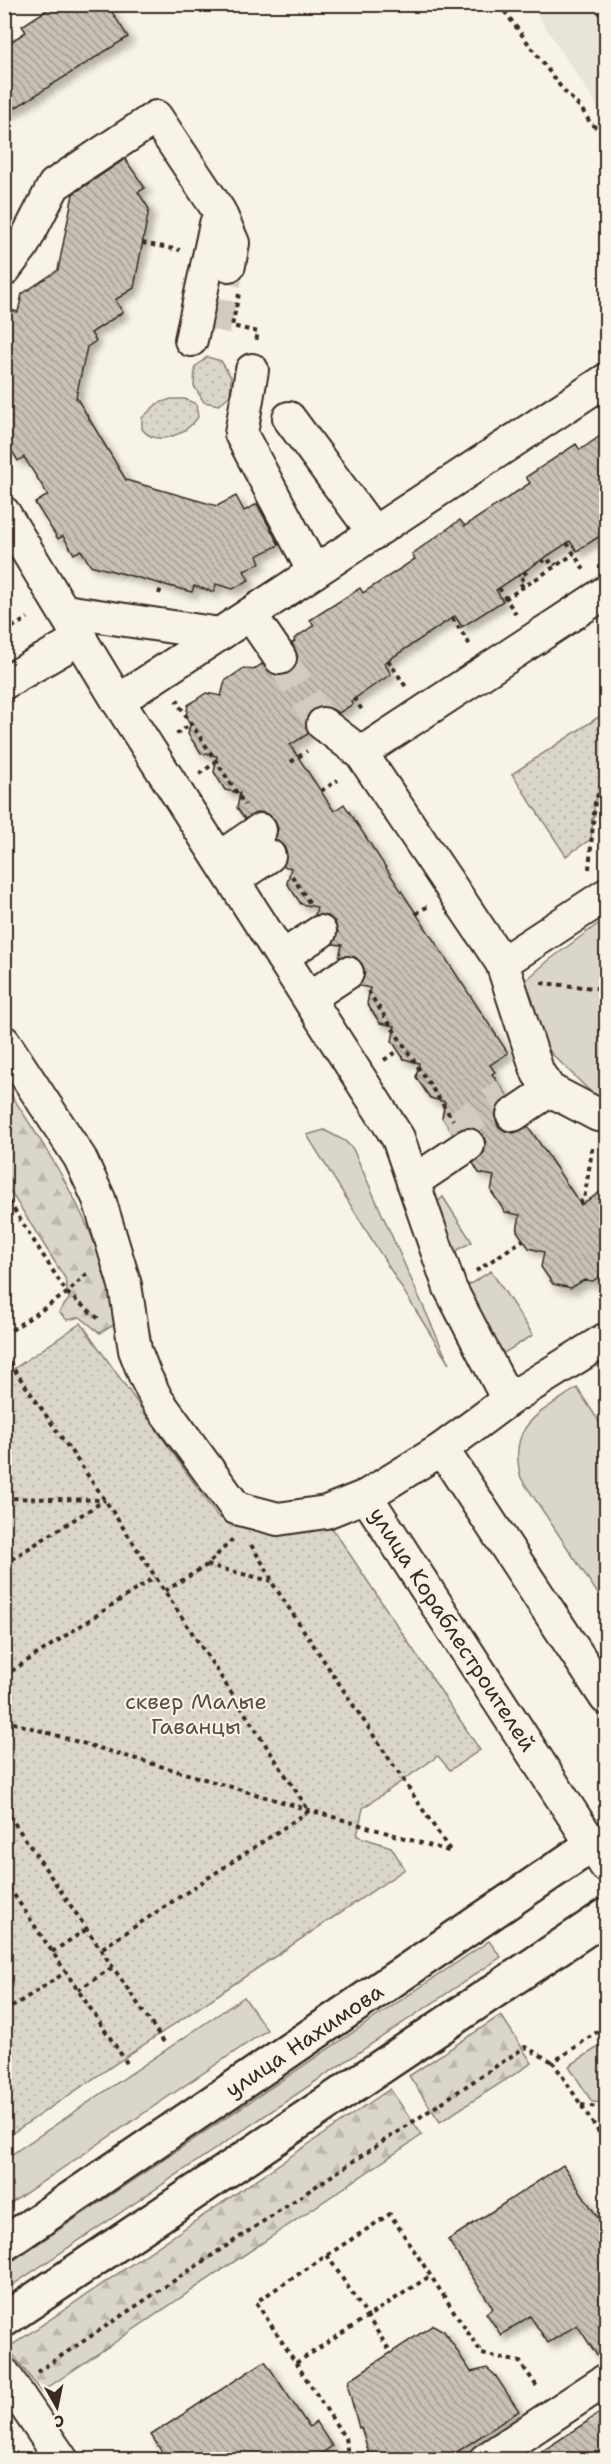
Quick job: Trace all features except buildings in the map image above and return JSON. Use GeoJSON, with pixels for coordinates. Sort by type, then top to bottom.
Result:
{"type":"FeatureCollection","features":[{"type":"Feature","properties":{"kind":"main road","name":"улица Нахимова"},"geometry":{"type":"LineString","coordinates":[[4,2244],[602,1850]]}},
{"type":"Feature","properties":{"kind":"main road"},"geometry":{"type":"LineString","coordinates":[[4,2320],[606,1916]]}},
{"type":"Feature","properties":{"kind":"street"},"geometry":{"type":"LineString","coordinates":[[4,270],[23,245],[54,185],[156,117],[219,212],[231,254]]}},
{"type":"Feature","properties":{"kind":"street"},"geometry":{"type":"LineString","coordinates":[[190,340],[219,212]]}},
{"type":"Feature","properties":{"kind":"street"},"geometry":{"type":"LineString","coordinates":[[252,370],[241,434],[314,572]]}},
{"type":"Feature","properties":{"kind":"street"},"geometry":{"type":"LineString","coordinates":[[118,701],[606,380]]}},
{"type":"Feature","properties":{"kind":"street"},"geometry":{"type":"LineString","coordinates":[[289,418],[374,533]]}},
{"type":"Feature","properties":{"kind":"street"},"geometry":{"type":"LineString","coordinates":[[4,513],[118,701],[398,1138],[450,1288],[508,1400]]}},
{"type":"Feature","properties":{"kind":"street"},"geometry":{"type":"LineString","coordinates":[[361,753],[606,592]]}},
{"type":"Feature","properties":{"kind":"street"},"geometry":{"type":"LineString","coordinates":[[64,611],[220,634]]}},
{"type":"Feature","properties":{"kind":"street"},"geometry":{"type":"LineString","coordinates":[[250,614],[280,658]]}},
{"type":"Feature","properties":{"kind":"street"},"geometry":{"type":"LineString","coordinates":[[4,683],[81,638]]}},
{"type":"Feature","properties":{"kind":"street"},"geometry":{"type":"LineString","coordinates":[[323,724],[361,753],[502,963],[544,1082],[602,1115]]}},
{"type":"Feature","properties":{"kind":"street"},"geometry":{"type":"LineString","coordinates":[[226,869],[265,843]]}},
{"type":"Feature","properties":{"kind":"street"},"geometry":{"type":"LineString","coordinates":[[502,963],[596,902]]}},
{"type":"Feature","properties":{"kind":"street"},"geometry":{"type":"LineString","coordinates":[[282,957],[320,932]]}},
{"type":"Feature","properties":{"kind":"street"},"geometry":{"type":"LineString","coordinates":[[309,998],[347,973]]}},
{"type":"Feature","properties":{"kind":"street","name":"улица Кораблестроителей"},"geometry":{"type":"LineString","coordinates":[[4,1042],[80,1158],[99,1199],[124,1285],[135,1350],[157,1400],[236,1508],[250,1523],[326,1512],[366,1496],[602,1850]]}},
{"type":"Feature","properties":{"kind":"street"},"geometry":{"type":"LineString","coordinates":[[510,1105],[544,1082]]}},
{"type":"Feature","properties":{"kind":"street"},"geometry":{"type":"LineString","coordinates":[[410,1171],[460,1138]]}},
{"type":"Feature","properties":{"kind":"street"},"geometry":{"type":"LineString","coordinates":[[366,1496],[442,1449],[508,1400],[606,1339]]}},
{"type":"Feature","properties":{"kind":"street"},"geometry":{"type":"LineString","coordinates":[[442,1449],[606,1698]]}},
{"type":"Feature","properties":{"kind":"street"},"geometry":{"type":"LineString","coordinates":[[9,2381],[62,2460]]}},
{"type":"Feature","properties":{"kind":"street"},"geometry":{"type":"LineString","coordinates":[[485,2460],[555,2414],[599,2394]]}},
{"type":"Feature","properties":{"kind":"path"},"geometry":{"type":"LineString","coordinates":[[500,4],[563,90],[581,108],[591,124],[606,134]]}},
{"type":"Feature","properties":{"kind":"path"},"geometry":{"type":"LineString","coordinates":[[142,243],[182,250],[184,242]]}},
{"type":"Feature","properties":{"kind":"path"},"geometry":{"type":"LineString","coordinates":[[231,254],[246,263],[232,326],[258,332],[252,370]]}},
{"type":"Feature","properties":{"kind":"path"},"geometry":{"type":"LineString","coordinates":[[499,588],[506,599],[556,566],[574,554],[567,543]]}},
{"type":"Feature","properties":{"kind":"path"},"geometry":{"type":"LineString","coordinates":[[542,559],[545,564],[552,560],[556,566]]}},
{"type":"Feature","properties":{"kind":"path"},"geometry":{"type":"LineString","coordinates":[[523,587],[519,581],[527,576],[524,571]]}},
{"type":"Feature","properties":{"kind":"path"},"geometry":{"type":"LineString","coordinates":[[4,632],[28,618]]}},
{"type":"Feature","properties":{"kind":"path"},"geometry":{"type":"LineString","coordinates":[[185,715],[177,702],[187,695]]}},
{"type":"Feature","properties":{"kind":"path"},"geometry":{"type":"LineString","coordinates":[[354,698],[364,713]]}},
{"type":"Feature","properties":{"kind":"path"},"geometry":{"type":"LineString","coordinates":[[596,902],[595,802],[606,773]]}},
{"type":"Feature","properties":{"kind":"path"},"geometry":{"type":"LineString","coordinates":[[321,791],[338,780]]}},
{"type":"Feature","properties":{"kind":"path"},"geometry":{"type":"LineString","coordinates":[[502,963],[524,982],[606,989]]}},
{"type":"Feature","properties":{"kind":"path"},"geometry":{"type":"LineString","coordinates":[[579,1203],[584,1200],[602,1115]]}},
{"type":"Feature","properties":{"kind":"path"},"geometry":{"type":"LineString","coordinates":[[4,1194],[67,1293],[4,1335]]}},
{"type":"Feature","properties":{"kind":"path"},"geometry":{"type":"LineString","coordinates":[[450,1288],[523,1240]]}},
{"type":"Feature","properties":{"kind":"path"},"geometry":{"type":"LineString","coordinates":[[4,1355],[105,1500],[309,1811]]}},
{"type":"Feature","properties":{"kind":"path"},"geometry":{"type":"LineString","coordinates":[[4,1498],[105,1500]]}},
{"type":"Feature","properties":{"kind":"path"},"geometry":{"type":"LineString","coordinates":[[4,1564],[105,1500]]}},
{"type":"Feature","properties":{"kind":"path"},"geometry":{"type":"LineString","coordinates":[[4,1720],[452,1852],[272,1581],[250,1523],[207,1565],[165,1591]]}},
{"type":"Feature","properties":{"kind":"path"},"geometry":{"type":"LineString","coordinates":[[207,1565],[272,1581]]}},
{"type":"Feature","properties":{"kind":"path"},"geometry":{"type":"LineString","coordinates":[[4,1676],[155,1577]]}},
{"type":"Feature","properties":{"kind":"path"},"geometry":{"type":"LineString","coordinates":[[4,1808],[164,2042]]}},
{"type":"Feature","properties":{"kind":"path"},"geometry":{"type":"LineString","coordinates":[[100,1949],[309,1811]]}},
{"type":"Feature","properties":{"kind":"path"},"geometry":{"type":"LineString","coordinates":[[4,1880],[129,2066]]}},
{"type":"Feature","properties":{"kind":"path"},"geometry":{"type":"LineString","coordinates":[[52,1952],[87,1929]]}},
{"type":"Feature","properties":{"kind":"path"},"geometry":{"type":"LineString","coordinates":[[78,1990],[113,1967]]}},
{"type":"Feature","properties":{"kind":"path"},"geometry":{"type":"LineString","coordinates":[[4,2012],[66,1972]]}},
{"type":"Feature","properties":{"kind":"path"},"geometry":{"type":"LineString","coordinates":[[553,2062],[606,2026]]}},
{"type":"Feature","properties":{"kind":"path"},"geometry":{"type":"LineString","coordinates":[[9,2381],[525,2047],[553,2062],[606,2144]]}},
{"type":"Feature","properties":{"kind":"path"},"geometry":{"type":"LineString","coordinates":[[581,2105],[606,2108]]}},
{"type":"Feature","properties":{"kind":"path"},"geometry":{"type":"LineString","coordinates":[[349,2460],[345,2438],[256,2302],[390,2214],[482,2354],[520,2362],[555,2414]]}},
{"type":"Feature","properties":{"kind":"path"},"geometry":{"type":"LineString","coordinates":[[327,2255],[390,2351]]}},
{"type":"Feature","properties":{"kind":"path"},"geometry":{"type":"LineString","coordinates":[[296,2363],[430,2276]]}},
{"type":"Feature","properties":{"kind":"shaded area"},"geometry":{"type":"Polygon","coordinates":[[[531,5],[606,5],[606,119],[531,5]]]}},
{"type":"Feature","properties":{"kind":"green space"},"geometry":{"type":"Polygon","coordinates":[[[207,357],[221,361],[231,377],[230,395],[219,405],[204,402],[194,386],[195,367],[207,357]]]}},
{"type":"Feature","properties":{"kind":"green space"},"geometry":{"type":"Polygon","coordinates":[[[171,399],[185,399],[196,404],[198,417],[187,429],[172,436],[156,438],[148,435],[142,429],[142,418],[157,404],[171,399]]]}},
{"type":"Feature","properties":{"kind":"green space"},"geometry":{"type":"Polygon","coordinates":[[[606,712],[606,773],[595,802],[591,839],[566,856],[512,774],[606,712]]]}},
{"type":"Feature","properties":{"kind":"green space"},"geometry":{"type":"Polygon","coordinates":[[[606,918],[606,1102],[602,1103],[552,1054],[529,1019],[524,982],[606,918]]]}},
{"type":"Feature","properties":{"kind":"green space"},"geometry":{"type":"Polygon","coordinates":[[[4,1084],[62,1176],[97,1248],[112,1292],[117,1317],[117,1323],[100,1333],[80,1317],[67,1320],[59,1312],[69,1299],[65,1278],[5,1183],[4,1084]]]}},
{"type":"Feature","properties":{"kind":"green space"},"geometry":{"type":"Polygon","coordinates":[[[324,1130],[345,1141],[353,1149],[449,1364],[307,1135],[324,1130]]]}},
{"type":"Feature","properties":{"kind":"green space"},"geometry":{"type":"Polygon","coordinates":[[[443,1197],[472,1242],[454,1252],[434,1205],[443,1197]]]}},
{"type":"Feature","properties":{"kind":"green space"},"geometry":{"type":"Polygon","coordinates":[[[491,1271],[533,1335],[499,1356],[465,1287],[491,1271]]]}},
{"type":"Feature","properties":{"kind":"green space","name":"сквер Малые Гаванцы"},"geometry":{"type":"Polygon","coordinates":[[[81,1323],[218,1517],[238,1526],[251,1528],[331,1526],[480,1750],[450,1770],[438,1756],[363,1808],[357,1836],[391,1847],[405,1869],[5,2138],[5,1375],[81,1323]]]}},
{"type":"Feature","properties":{"kind":"green space"},"geometry":{"type":"Polygon","coordinates":[[[577,1388],[606,1432],[606,1606],[521,1478],[518,1460],[518,1445],[529,1423],[538,1414],[577,1388]]]}},
{"type":"Feature","properties":{"kind":"green space"},"geometry":{"type":"Polygon","coordinates":[[[489,1941],[501,1957],[5,2290],[5,2266],[489,1941]]]}},
{"type":"Feature","properties":{"kind":"green space"},"geometry":{"type":"Polygon","coordinates":[[[244,1997],[267,2030],[5,2207],[5,2159],[244,1997]]]}},
{"type":"Feature","properties":{"kind":"green space"},"geometry":{"type":"Polygon","coordinates":[[[501,2015],[532,2063],[440,2122],[409,2076],[501,2015]]]}},
{"type":"Feature","properties":{"kind":"green space"},"geometry":{"type":"Polygon","coordinates":[[[606,2042],[606,2103],[592,2102],[569,2066],[606,2042]]]}},
{"type":"Feature","properties":{"kind":"green space"},"geometry":{"type":"Polygon","coordinates":[[[390,2089],[422,2135],[41,2392],[8,2348],[390,2089]]]}},
{"type":"Feature","properties":{"kind":"tunnel"},"geometry":{"type":"LineString","coordinates":[[214,330],[229,265]]}},
{"type":"Feature","properties":{"kind":"tunnel"},"geometry":{"type":"LineString","coordinates":[[280,658],[323,724]]}},
{"type":"Feature","properties":{"kind":"tunnel"},"geometry":{"type":"LineString","coordinates":[[451,1131],[506,1094]]}},
{"type":"Feature","properties":{"kind":"tunnel"},"geometry":{"type":"LineString","coordinates":[[602,2412],[606,2418]]}}]}
